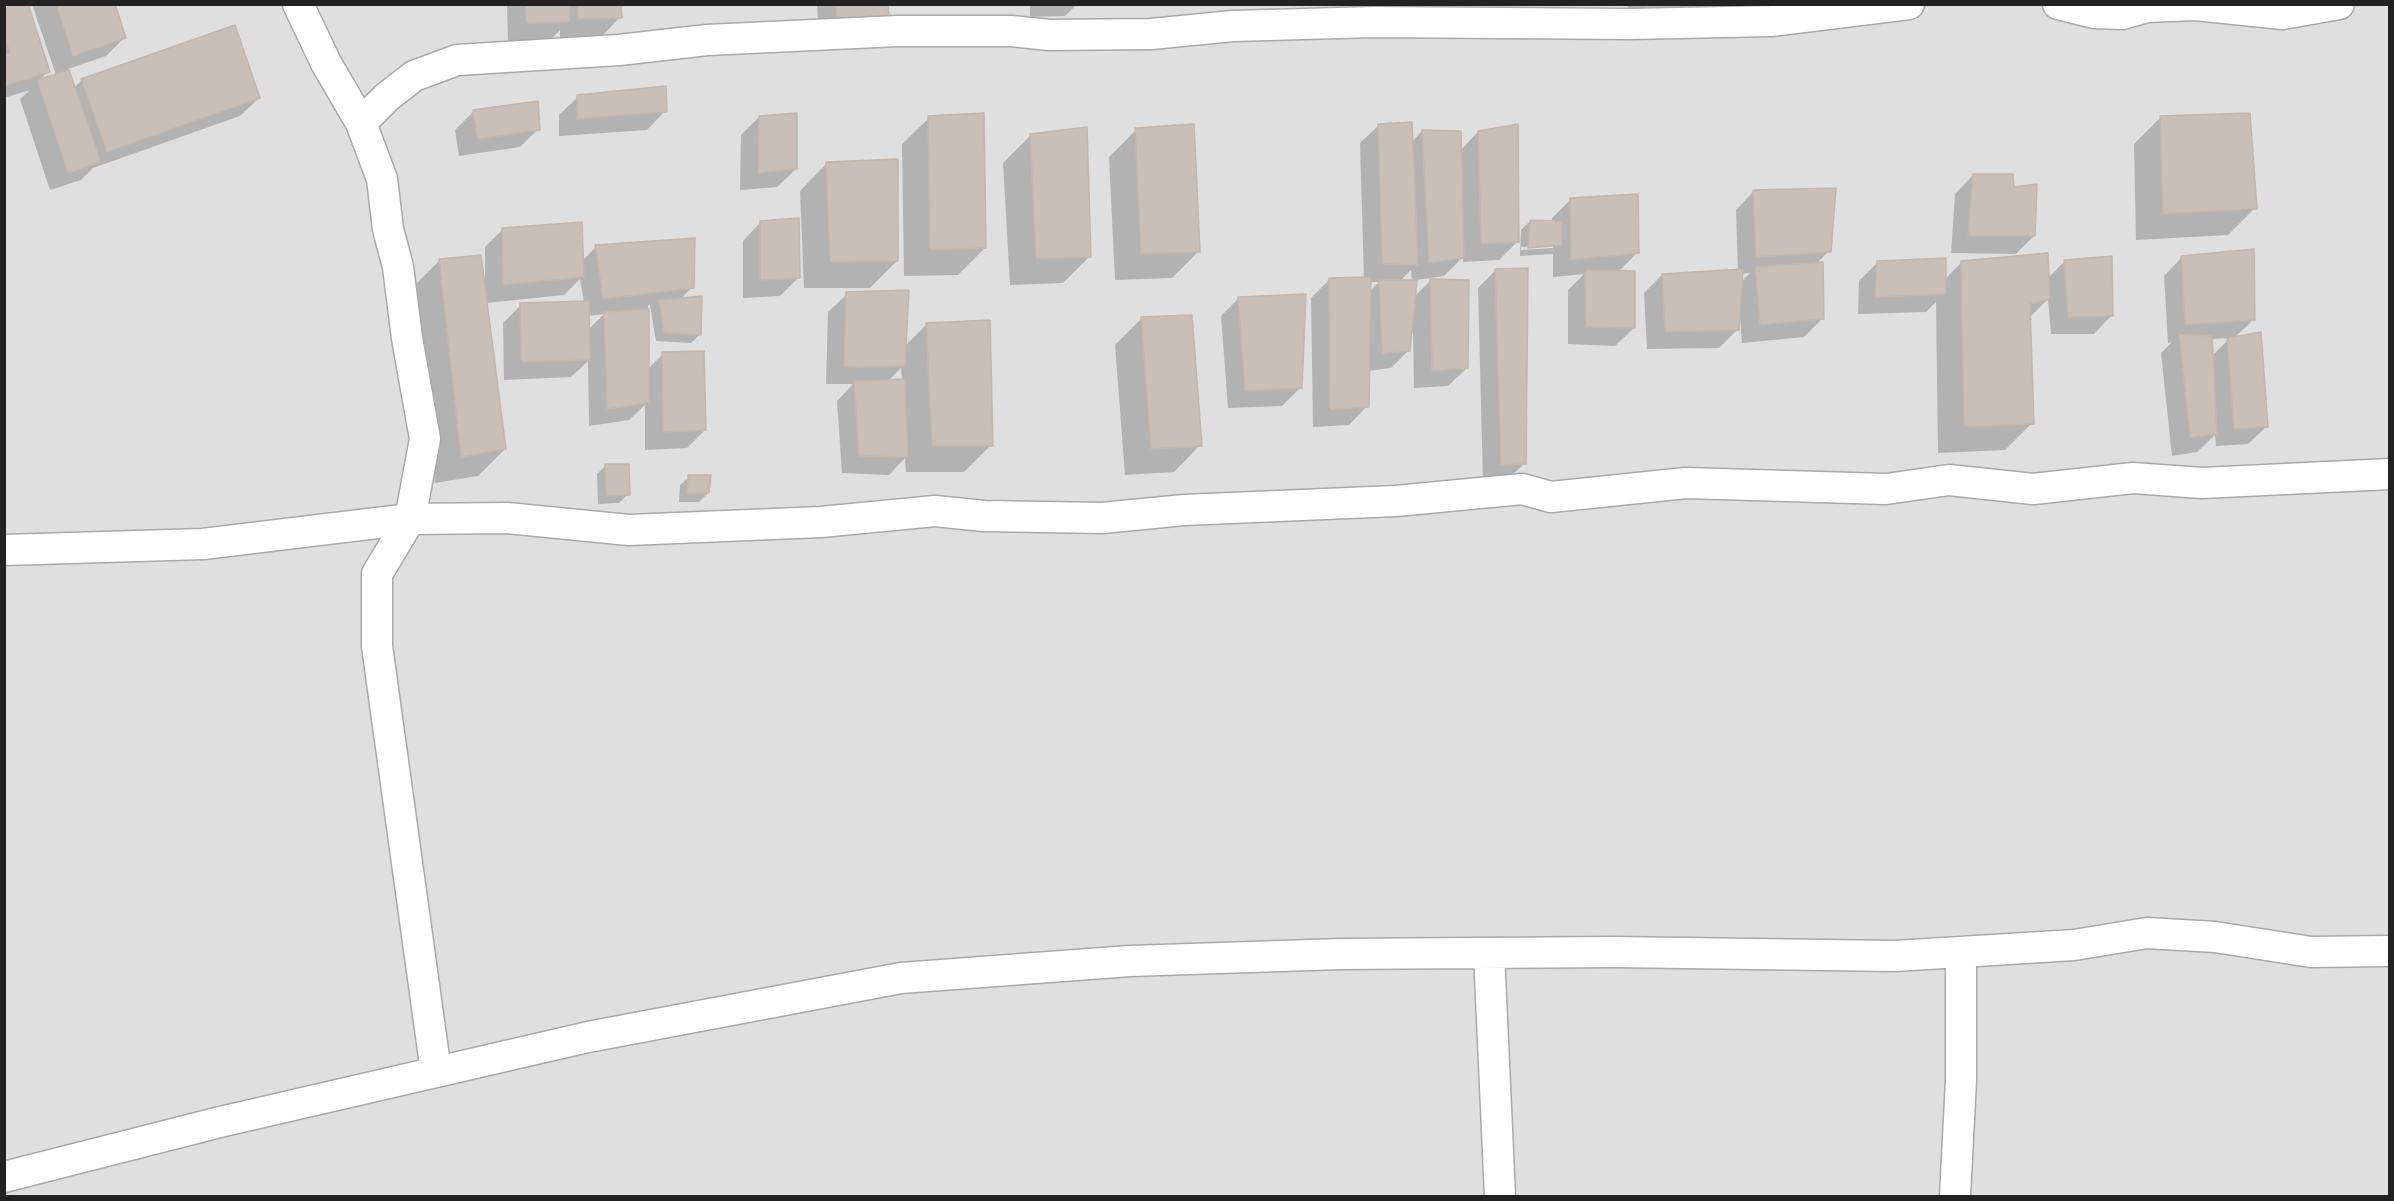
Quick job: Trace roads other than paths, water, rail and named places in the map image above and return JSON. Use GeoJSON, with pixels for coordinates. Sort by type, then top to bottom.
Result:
{"type":"FeatureCollection","features":[{"type":"Feature","properties":{"kind":"street"},"geometry":{"type":"LineString","coordinates":[[298,4],[326,63],[361,123],[382,179],[388,229],[398,267],[407,338],[425,439],[410,519],[377,574],[377,646],[436,1072]]}},
{"type":"Feature","properties":{"kind":"street"},"geometry":{"type":"LineString","coordinates":[[361,123],[387,97],[414,76],[457,60],[619,50],[707,40],[898,32],[1011,31],[1049,34],[1151,34],[1233,26],[1374,22],[1631,24],[1770,21],[1910,4]]}},
{"type":"Feature","properties":{"kind":"street"},"geometry":{"type":"LineString","coordinates":[[2058,4],[2094,13],[2122,14],[2147,7],[2195,5],[2283,14],[2340,4]]}},
{"type":"Feature","properties":{"kind":"street"},"geometry":{"type":"LineString","coordinates":[[4,550],[204,544],[410,519],[507,518],[629,530],[821,522],[935,511],[984,516],[1102,518],[1184,510],[1396,501],[1522,489],[1551,496],[1686,483],[1886,489],[1949,480],[2032,489],[2133,478],[2202,483],[2390,474]]}},
{"type":"Feature","properties":{"kind":"street"},"geometry":{"type":"LineString","coordinates":[[4,1177],[220,1122],[588,1037],[901,978],[1130,961],[1341,954],[1614,952],[1895,956],[1961,953],[2008,947],[2074,945],[2147,933],[2215,937],[2311,952],[2390,951]]}},
{"type":"Feature","properties":{"kind":"street"},"geometry":{"type":"LineString","coordinates":[[1489,953],[1500,1197]]}},
{"type":"Feature","properties":{"kind":"street"},"geometry":{"type":"LineString","coordinates":[[1956,1197],[1961,1080],[1961,953]]}}]}
